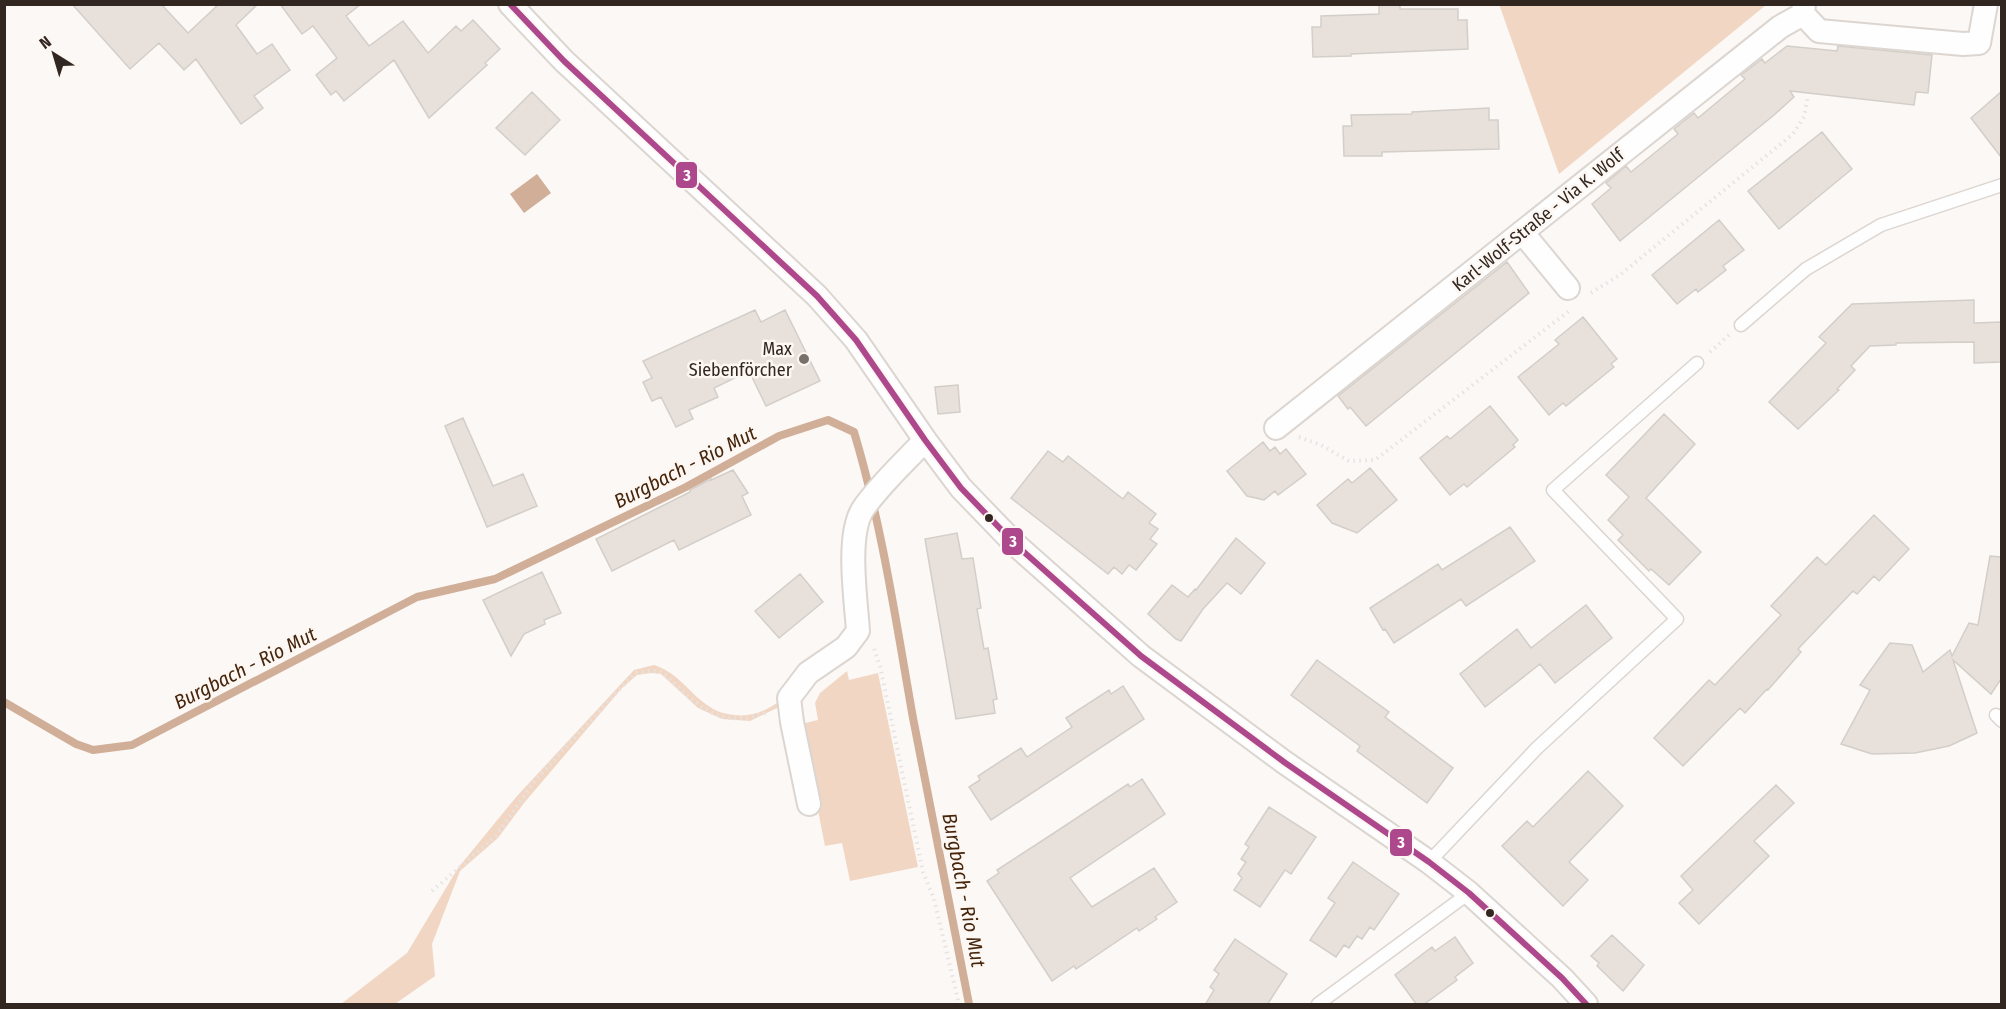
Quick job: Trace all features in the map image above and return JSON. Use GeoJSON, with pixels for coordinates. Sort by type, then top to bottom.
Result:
{"type":"FeatureCollection","features":[{"type":"Feature","properties":{"kind":"street","name":"Karl-Wolf-Straße - Via K. Wolf"},"geometry":{"type":"LineString","coordinates":[[1276,428],[1803,9],[1819,31],[1978,43],[1986,4]]}},
{"type":"Feature","properties":{"kind":"street"},"geometry":{"type":"LineString","coordinates":[[520,8],[564,61],[817,296],[856,340],[925,440],[961,488],[988,517],[1141,656],[1284,762],[1429,862],[1469,894],[1562,978],[1586,1005]]}},
{"type":"Feature","properties":{"kind":"street"},"geometry":{"type":"LineString","coordinates":[[1522,232],[1568,288]]}},
{"type":"Feature","properties":{"kind":"street"},"geometry":{"type":"LineString","coordinates":[[810,804],[789,698],[808,673],[846,647],[858,632],[854,575],[855,528],[862,510],[925,440]]}},
{"type":"Feature","properties":{"kind":"lane"},"geometry":{"type":"LineString","coordinates":[[1741,325],[1806,269],[1881,225],[2001,185]]}},
{"type":"Feature","properties":{"kind":"lane"},"geometry":{"type":"LineString","coordinates":[[1429,862],[1537,748],[1677,619],[1553,490],[1697,363]]}},
{"type":"Feature","properties":{"kind":"lane"},"geometry":{"type":"LineString","coordinates":[[1318,1005],[1469,894]]}},
{"type":"Feature","properties":{"kind":"path"},"geometry":{"type":"LineString","coordinates":[[1697,363],[1741,325]]}},
{"type":"Feature","properties":{"kind":"path"},"geometry":{"type":"LineString","coordinates":[[858,632],[870,637],[880,666],[923,872],[934,899],[959,1005]]}},
{"type":"Feature","properties":{"kind":"path"},"geometry":{"type":"LineString","coordinates":[[432,891],[496,836],[512,817],[536,779],[635,673],[662,672],[700,707],[723,717],[747,719],[770,711],[789,698]]}},
{"type":"Feature","properties":{"kind":"shaded area"},"geometry":{"type":"Polygon","coordinates":[[[1499,4],[1766,4],[1766,5],[1559,174],[1499,4]]]}},
{"type":"Feature","properties":{"kind":"shaded area"},"geometry":{"type":"Polygon","coordinates":[[[537,174],[551,193],[524,213],[510,194],[537,174]]]}},
{"type":"Feature","properties":{"kind":"shaded area"},"geometry":{"type":"Polygon","coordinates":[[[654,665],[675,677],[701,700],[721,712],[747,715],[765,710],[781,700],[785,704],[750,721],[722,719],[698,708],[661,674],[637,675],[622,688],[524,803],[498,838],[460,871],[432,944],[435,976],[395,1004],[341,1004],[407,953],[458,868],[517,796],[634,670],[654,665]]]}},
{"type":"Feature","properties":{"kind":"shaded area"},"geometry":{"type":"Polygon","coordinates":[[[847,671],[849,680],[878,673],[918,867],[850,881],[842,843],[825,846],[801,724],[818,720],[815,703],[820,693],[847,671]]]}},
{"type":"Feature","properties":{"kind":"building"},"geometry":{"type":"Polygon","coordinates":[[[72,4],[161,4],[188,33],[219,4],[258,4],[236,25],[257,54],[272,44],[290,70],[254,96],[263,108],[241,124],[196,59],[184,70],[159,43],[130,69],[72,4]]]}},
{"type":"Feature","properties":{"kind":"building"},"geometry":{"type":"Polygon","coordinates":[[[280,4],[361,4],[346,16],[369,46],[403,21],[428,53],[456,26],[461,31],[473,20],[500,49],[485,63],[487,65],[429,118],[394,60],[344,101],[336,91],[331,95],[316,75],[337,58],[313,26],[302,34],[280,4]]]}},
{"type":"Feature","properties":{"kind":"building"},"geometry":{"type":"Polygon","coordinates":[[[1379,4],[1400,4],[1400,9],[1458,9],[1458,20],[1467,20],[1468,49],[1313,57],[1312,27],[1321,27],[1321,16],[1379,14],[1379,4]]]}},
{"type":"Feature","properties":{"kind":"building"},"geometry":{"type":"Polygon","coordinates":[[[1787,46],[1837,51],[1838,46],[1932,55],[1928,93],[1916,92],[1914,105],[1790,91],[1794,97],[1774,115],[1620,241],[1592,204],[1611,188],[1606,183],[1626,166],[1631,172],[1678,134],[1674,129],[1694,113],[1698,118],[1745,79],[1741,75],[1762,59],[1765,63],[1787,46]]]}},
{"type":"Feature","properties":{"kind":"building"},"geometry":{"type":"Polygon","coordinates":[[[532,92],[560,120],[525,155],[496,128],[532,92]]]}},
{"type":"Feature","properties":{"kind":"building"},"geometry":{"type":"Polygon","coordinates":[[[2001,92],[2001,157],[1971,118],[2001,92]]]}},
{"type":"Feature","properties":{"kind":"building"},"geometry":{"type":"Polygon","coordinates":[[[1489,108],[1489,120],[1498,120],[1499,149],[1382,152],[1382,156],[1344,156],[1343,126],[1352,126],[1351,115],[1412,114],[1412,112],[1489,108]]]}},
{"type":"Feature","properties":{"kind":"building"},"geometry":{"type":"Polygon","coordinates":[[[1822,132],[1852,169],[1779,229],[1748,191],[1822,132]]]}},
{"type":"Feature","properties":{"kind":"building"},"geometry":{"type":"Polygon","coordinates":[[[1719,220],[1744,250],[1723,266],[1726,270],[1698,292],[1696,289],[1677,304],[1652,275],[1719,220]]]}},
{"type":"Feature","properties":{"kind":"building"},"geometry":{"type":"Polygon","coordinates":[[[1507,262],[1529,293],[1366,426],[1350,407],[1348,409],[1338,396],[1507,262]]]}},
{"type":"Feature","properties":{"kind":"building"},"geometry":{"type":"Polygon","coordinates":[[[1974,300],[1974,323],[2001,322],[2001,362],[1974,363],[1974,342],[1896,343],[1896,345],[1870,346],[1851,366],[1855,370],[1837,389],[1839,390],[1798,429],[1769,402],[1826,343],[1819,337],[1852,304],[1974,300]]]}},
{"type":"Feature","properties":{"kind":"building"},"geometry":{"type":"Polygon","coordinates":[[[755,310],[761,322],[785,310],[820,381],[766,406],[749,371],[714,388],[718,397],[689,410],[693,419],[676,427],[661,397],[652,401],[643,382],[652,378],[643,361],[755,310]]]}},
{"type":"Feature","properties":{"kind":"building"},"geometry":{"type":"Polygon","coordinates":[[[1583,317],[1617,359],[1611,364],[1614,367],[1566,406],[1563,403],[1549,415],[1518,377],[1559,344],[1555,340],[1583,317]]]}},
{"type":"Feature","properties":{"kind":"building"},"geometry":{"type":"Polygon","coordinates":[[[958,385],[960,412],[938,414],[935,387],[958,385]]]}},
{"type":"Feature","properties":{"kind":"building"},"geometry":{"type":"Polygon","coordinates":[[[1490,406],[1518,440],[1513,445],[1515,447],[1467,487],[1464,484],[1450,495],[1420,458],[1447,436],[1450,439],[1490,406]]]}},
{"type":"Feature","properties":{"kind":"building"},"geometry":{"type":"Polygon","coordinates":[[[1664,414],[1695,444],[1646,498],[1701,552],[1669,585],[1651,569],[1649,571],[1618,540],[1623,535],[1608,520],[1629,497],[1606,475],[1664,414]]]}},
{"type":"Feature","properties":{"kind":"building"},"geometry":{"type":"Polygon","coordinates":[[[463,418],[493,486],[523,474],[537,506],[487,527],[445,426],[463,418]]]}},
{"type":"Feature","properties":{"kind":"building"},"geometry":{"type":"Polygon","coordinates":[[[1263,442],[1270,451],[1275,447],[1280,454],[1286,449],[1306,474],[1278,495],[1275,491],[1264,500],[1247,496],[1227,471],[1263,442]]]}},
{"type":"Feature","properties":{"kind":"building"},"geometry":{"type":"Polygon","coordinates":[[[1048,451],[1063,462],[1068,456],[1123,499],[1128,492],[1156,514],[1149,523],[1158,529],[1150,539],[1157,544],[1136,570],[1129,565],[1122,574],[1114,567],[1108,574],[1011,498],[1048,451]]]}},
{"type":"Feature","properties":{"kind":"building"},"geometry":{"type":"Polygon","coordinates":[[[1370,468],[1397,500],[1357,533],[1332,523],[1317,505],[1348,479],[1352,483],[1370,468]]]}},
{"type":"Feature","properties":{"kind":"building"},"geometry":{"type":"Polygon","coordinates":[[[733,470],[748,493],[742,496],[751,515],[679,550],[674,540],[612,571],[596,539],[690,492],[711,479],[733,470]]]}},
{"type":"Feature","properties":{"kind":"building"},"geometry":{"type":"Polygon","coordinates":[[[1874,515],[1909,549],[1879,581],[1874,576],[1857,594],[1853,591],[1798,649],[1801,652],[1768,690],[1745,713],[1740,708],[1683,766],[1654,738],[1709,680],[1715,685],[1781,615],[1771,606],[1817,557],[1826,565],[1874,515]]]}},
{"type":"Feature","properties":{"kind":"building"},"geometry":{"type":"Polygon","coordinates":[[[1510,527],[1535,561],[1466,606],[1461,599],[1394,643],[1370,608],[1438,564],[1442,570],[1510,527]]]}},
{"type":"Feature","properties":{"kind":"building"},"geometry":{"type":"Polygon","coordinates":[[[957,533],[962,559],[973,558],[981,608],[977,609],[984,649],[988,648],[997,699],[993,700],[995,713],[956,719],[925,539],[957,533]]]}},
{"type":"Feature","properties":{"kind":"building"},"geometry":{"type":"Polygon","coordinates":[[[1236,538],[1265,563],[1241,594],[1227,583],[1203,609],[1181,641],[1176,639],[1148,614],[1172,585],[1188,597],[1236,538]]]}},
{"type":"Feature","properties":{"kind":"building"},"geometry":{"type":"Polygon","coordinates":[[[1990,556],[2001,557],[2001,679],[1991,694],[1953,660],[1977,733],[1949,746],[1915,753],[1872,754],[1841,744],[1870,690],[1860,685],[1890,643],[1912,645],[1923,672],[1950,650],[1952,656],[1969,623],[1978,625],[1990,556]]]}},
{"type":"Feature","properties":{"kind":"building"},"geometry":{"type":"Polygon","coordinates":[[[542,572],[561,613],[544,620],[545,624],[524,634],[511,656],[483,600],[542,572]]]}},
{"type":"Feature","properties":{"kind":"building"},"geometry":{"type":"Polygon","coordinates":[[[800,574],[823,602],[779,638],[755,611],[800,574]]]}},
{"type":"Feature","properties":{"kind":"building"},"geometry":{"type":"Polygon","coordinates":[[[1586,605],[1612,638],[1555,683],[1540,664],[1485,707],[1460,674],[1517,629],[1531,648],[1586,605]]]}},
{"type":"Feature","properties":{"kind":"building"},"geometry":{"type":"Polygon","coordinates":[[[1317,660],[1389,712],[1385,717],[1453,768],[1427,803],[1357,751],[1360,746],[1291,695],[1317,660]]]}},
{"type":"Feature","properties":{"kind":"building"},"geometry":{"type":"Polygon","coordinates":[[[1123,686],[1144,719],[991,820],[969,787],[980,780],[978,776],[1021,748],[1027,757],[1072,727],[1066,718],[1109,690],[1111,694],[1123,686]]]}},
{"type":"Feature","properties":{"kind":"building"},"geometry":{"type":"Polygon","coordinates":[[[1588,771],[1623,806],[1569,862],[1588,880],[1563,906],[1502,846],[1527,821],[1533,827],[1588,771]]]}},
{"type":"Feature","properties":{"kind":"building"},"geometry":{"type":"Polygon","coordinates":[[[1142,779],[1165,814],[1070,878],[1092,907],[1154,868],[1177,902],[1139,931],[1137,928],[1076,969],[1074,966],[1052,981],[987,881],[999,873],[997,870],[1128,784],[1130,787],[1142,779]]]}},
{"type":"Feature","properties":{"kind":"building"},"geometry":{"type":"Polygon","coordinates":[[[1776,785],[1794,803],[1754,841],[1769,856],[1699,924],[1679,903],[1693,890],[1681,876],[1776,785]]]}},
{"type":"Feature","properties":{"kind":"building"},"geometry":{"type":"Polygon","coordinates":[[[1269,807],[1316,837],[1291,874],[1285,870],[1260,907],[1234,890],[1242,878],[1238,874],[1246,862],[1241,859],[1249,847],[1245,844],[1269,807]]]}},
{"type":"Feature","properties":{"kind":"building"},"geometry":{"type":"Polygon","coordinates":[[[1353,862],[1399,894],[1374,930],[1370,927],[1362,939],[1357,936],[1349,948],[1344,945],[1336,957],[1310,940],[1335,903],[1328,898],[1353,862]]]}},
{"type":"Feature","properties":{"kind":"building"},"geometry":{"type":"Polygon","coordinates":[[[1612,935],[1644,965],[1623,991],[1597,966],[1599,963],[1591,956],[1612,935]]]}},
{"type":"Feature","properties":{"kind":"building"},"geometry":{"type":"Polygon","coordinates":[[[1455,937],[1473,963],[1455,977],[1457,980],[1423,1005],[1417,1005],[1395,975],[1432,947],[1435,951],[1455,937]]]}},
{"type":"Feature","properties":{"kind":"building"},"geometry":{"type":"Polygon","coordinates":[[[1235,939],[1287,974],[1267,1005],[1205,1005],[1214,990],[1210,987],[1219,974],[1214,970],[1235,939]]]}},
{"type":"Feature","properties":{"kind":"waterway","name":"Burgbach - Rio Mut"},"geometry":{"type":"LineString","coordinates":[[4,702],[76,744],[93,750],[132,745],[417,597],[495,579],[686,487],[779,436],[828,420],[854,432],[873,502],[969,1004]]}},
{"type":"Feature","properties":{"kind":"transit line","name":"3"},"geometry":{"type":"LineString","coordinates":[[510,4],[564,61],[817,296],[856,340],[961,488],[1016,545],[1141,656],[1284,762],[1429,862],[1469,893],[1562,978],[1586,1004]]}},
{"type":"Feature","properties":{"kind":"place","name":"Max Siebenförcher"},"geometry":{"type":"Point","coordinates":[804,359]}}]}
